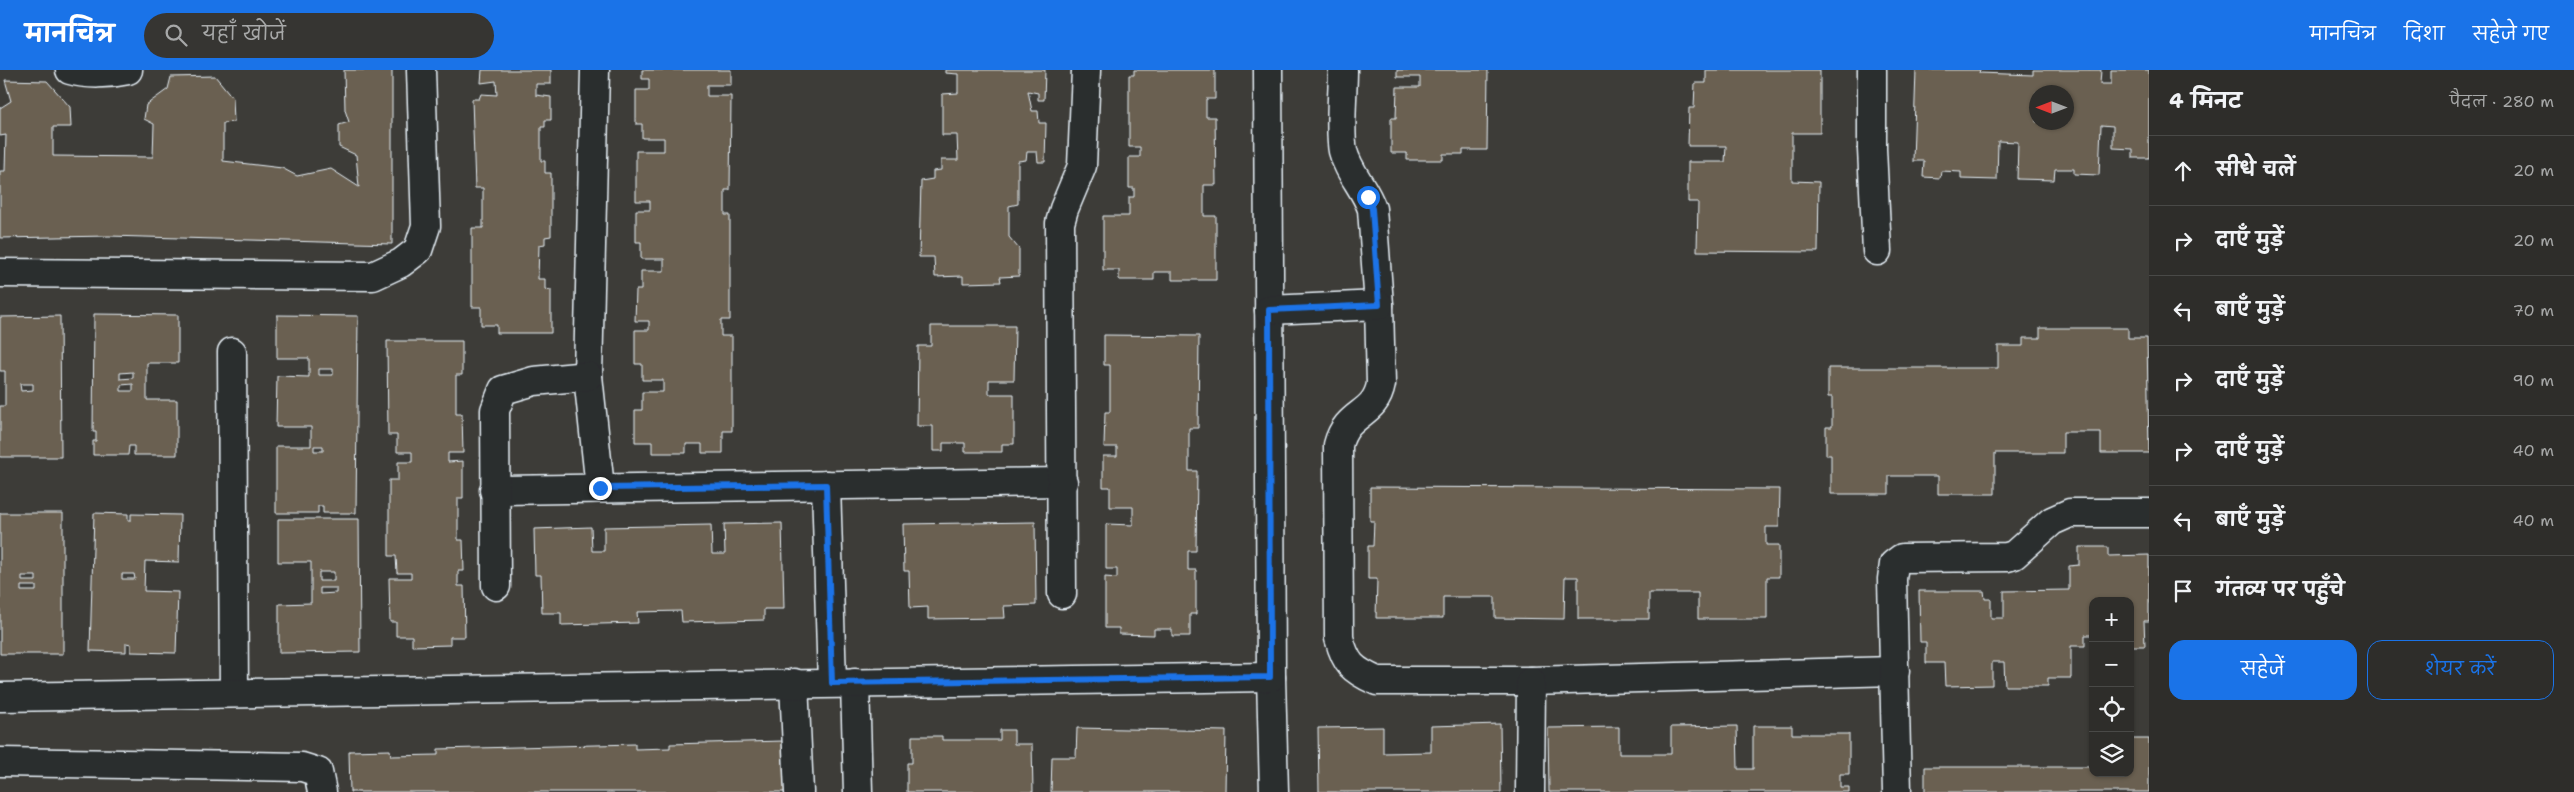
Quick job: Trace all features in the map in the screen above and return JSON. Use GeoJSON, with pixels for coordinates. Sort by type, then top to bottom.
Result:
{"type":"FeatureCollection","features":[{"type":"Feature","properties":{"kind":"street"},"geometry":{"type":"LineString","coordinates":[[70,70],[78,72],[116,72],[128,70]]}},
{"type":"Feature","properties":{"kind":"street"},"geometry":{"type":"LineString","coordinates":[[0,274],[373,276],[401,263],[418,250],[426,226],[421,70]]}},
{"type":"Feature","properties":{"kind":"street"},"geometry":{"type":"LineString","coordinates":[[596,70],[588,376],[600,488]]}},
{"type":"Feature","properties":{"kind":"street"},"geometry":{"type":"LineString","coordinates":[[1062,594],[1063,482],[1059,318],[1060,223],[1082,166],[1086,70]]}},
{"type":"Feature","properties":{"kind":"street"},"geometry":{"type":"LineString","coordinates":[[1268,70],[1270,677],[1274,792]]}},
{"type":"Feature","properties":{"kind":"street"},"geometry":{"type":"LineString","coordinates":[[1342,70],[1343,150],[1349,167],[1368,197],[1372,209],[1379,305],[1381,384],[1379,397],[1347,424],[1341,434],[1338,445],[1340,638],[1344,657],[1356,672],[1376,682],[1531,681],[1895,670]]}},
{"type":"Feature","properties":{"kind":"street"},"geometry":{"type":"LineString","coordinates":[[1872,70],[1872,149],[1877,250]]}},
{"type":"Feature","properties":{"kind":"street"},"geometry":{"type":"LineString","coordinates":[[1269,310],[1379,305]]}},
{"type":"Feature","properties":{"kind":"street"},"geometry":{"type":"LineString","coordinates":[[232,352],[234,692]]}},
{"type":"Feature","properties":{"kind":"street"},"geometry":{"type":"LineString","coordinates":[[496,586],[495,410],[503,390],[534,382],[588,376]]}},
{"type":"Feature","properties":{"kind":"street"},"geometry":{"type":"LineString","coordinates":[[494,490],[1063,482]]}},
{"type":"Feature","properties":{"kind":"street"},"geometry":{"type":"LineString","coordinates":[[826,485],[843,683],[858,792]]}},
{"type":"Feature","properties":{"kind":"street"},"geometry":{"type":"LineString","coordinates":[[1897,792],[1892,579],[1894,564],[1902,558],[2007,558],[2014,555],[2060,516],[2070,513],[2149,513]]}},
{"type":"Feature","properties":{"kind":"street"},"geometry":{"type":"LineString","coordinates":[[0,697],[1270,677]]}},
{"type":"Feature","properties":{"kind":"street"},"geometry":{"type":"LineString","coordinates":[[1530,792],[1531,681]]}},
{"type":"Feature","properties":{"kind":"street"},"geometry":{"type":"LineString","coordinates":[[794,684],[799,792]]}},
{"type":"Feature","properties":{"kind":"street"},"geometry":{"type":"LineString","coordinates":[[0,762],[302,767],[318,772],[322,792]]}},
{"type":"Feature","properties":{"kind":"building"},"geometry":{"type":"Polygon","coordinates":[[[344,70],[392,70],[392,244],[109,236],[0,238],[0,171],[5,171],[6,135],[0,136],[0,108],[11,101],[5,80],[47,81],[70,107],[71,127],[53,127],[53,156],[153,157],[154,124],[144,119],[146,105],[168,89],[171,77],[215,76],[233,98],[234,122],[223,123],[223,161],[282,168],[297,176],[331,169],[359,187],[356,155],[339,147],[339,125],[349,122],[345,110],[344,70]]]}},
{"type":"Feature","properties":{"kind":"building"},"geometry":{"type":"Polygon","coordinates":[[[482,70],[551,70],[551,84],[536,84],[536,95],[551,97],[551,120],[545,120],[545,127],[541,127],[541,161],[545,161],[545,173],[551,173],[551,236],[545,237],[545,244],[539,245],[538,279],[545,279],[545,289],[551,290],[551,333],[497,333],[497,325],[481,325],[481,307],[472,307],[472,228],[483,228],[483,188],[475,188],[472,99],[479,99],[481,94],[497,95],[496,81],[481,83],[482,70]]]}},
{"type":"Feature","properties":{"kind":"building"},"geometry":{"type":"Polygon","coordinates":[[[642,70],[731,70],[731,85],[707,85],[707,96],[731,96],[730,190],[725,190],[725,215],[730,215],[730,320],[721,320],[721,336],[732,336],[732,431],[723,431],[723,453],[702,453],[702,444],[686,444],[686,453],[652,453],[652,442],[635,442],[635,410],[642,410],[642,392],[663,392],[663,380],[642,380],[642,364],[635,364],[635,330],[649,330],[649,321],[635,321],[636,290],[641,290],[641,271],[664,271],[664,259],[641,259],[641,242],[636,242],[636,210],[650,210],[650,201],[636,201],[636,151],[664,151],[664,138],[642,138],[642,124],[636,124],[636,90],[649,90],[649,79],[642,79],[642,70]]]}},
{"type":"Feature","properties":{"kind":"building"},"geometry":{"type":"Polygon","coordinates":[[[945,70],[1045,70],[1044,100],[1038,100],[1038,93],[1028,91],[1032,111],[1038,111],[1039,123],[1046,123],[1045,162],[1038,162],[1037,152],[1027,152],[1026,160],[1018,161],[1018,204],[1009,206],[1009,237],[1019,249],[1019,276],[1000,277],[1001,282],[963,283],[963,276],[935,277],[934,257],[919,257],[921,181],[933,179],[933,171],[941,170],[941,160],[958,160],[957,135],[942,135],[942,94],[958,93],[958,74],[945,73],[945,70]]]}},
{"type":"Feature","properties":{"kind":"building"},"geometry":{"type":"Polygon","coordinates":[[[1134,70],[1215,70],[1215,99],[1206,99],[1206,117],[1215,117],[1216,185],[1204,185],[1204,216],[1216,216],[1216,280],[1172,280],[1172,272],[1154,272],[1154,280],[1119,280],[1119,270],[1103,270],[1103,216],[1129,216],[1129,197],[1134,197],[1134,188],[1129,188],[1129,157],[1140,157],[1140,147],[1129,147],[1129,75],[1134,75],[1134,70]]]}},
{"type":"Feature","properties":{"kind":"building"},"geometry":{"type":"Polygon","coordinates":[[[1397,70],[1488,70],[1487,150],[1463,150],[1463,154],[1443,154],[1443,160],[1407,160],[1407,153],[1391,153],[1391,118],[1396,118],[1397,87],[1420,87],[1420,77],[1397,77],[1397,70]]]}},
{"type":"Feature","properties":{"kind":"building"},"geometry":{"type":"Polygon","coordinates":[[[1706,70],[1820,70],[1820,133],[1792,133],[1792,181],[1819,182],[1818,252],[1697,251],[1698,202],[1688,202],[1688,162],[1725,162],[1726,146],[1688,146],[1689,108],[1694,108],[1695,83],[1706,83],[1706,70]]]}},
{"type":"Feature","properties":{"kind":"building"},"geometry":{"type":"Polygon","coordinates":[[[1916,70],[1980,70],[1979,73],[2033,75],[2033,70],[2101,70],[2100,84],[2111,84],[2111,70],[2149,70],[2149,158],[2133,158],[2133,149],[2113,148],[2113,126],[2101,125],[2099,175],[2074,174],[2074,169],[2055,169],[2054,180],[2017,179],[2018,142],[1998,141],[1997,180],[1961,179],[1961,172],[1941,171],[1940,178],[1923,177],[1924,161],[1913,161],[1916,70]]]}},
{"type":"Feature","properties":{"kind":"building"},"geometry":{"type":"Polygon","coordinates":[[[94,314],[178,315],[178,363],[147,363],[147,400],[177,400],[177,455],[134,455],[134,446],[129,446],[128,455],[93,455],[93,441],[96,441],[96,432],[93,432],[94,314]],[[133,372],[120,373],[120,379],[133,378],[133,372]],[[133,384],[121,385],[121,391],[133,391],[133,384]]]}},
{"type":"Feature","properties":{"kind":"building"},"geometry":{"type":"Polygon","coordinates":[[[277,315],[358,316],[356,513],[323,513],[323,506],[318,506],[318,513],[276,513],[276,446],[311,446],[311,427],[276,427],[277,376],[309,377],[309,358],[277,358],[277,315]],[[319,369],[319,375],[333,375],[333,369],[319,369]],[[314,446],[314,451],[323,451],[323,446],[314,446]]]}},
{"type":"Feature","properties":{"kind":"building"},"geometry":{"type":"Polygon","coordinates":[[[60,316],[61,457],[0,457],[0,406],[5,406],[5,371],[0,371],[0,317],[60,316]],[[20,384],[21,391],[33,390],[33,384],[20,384]]]}},
{"type":"Feature","properties":{"kind":"building"},"geometry":{"type":"Polygon","coordinates":[[[931,326],[1015,326],[1014,380],[989,380],[989,394],[1014,394],[1014,444],[1002,444],[1002,452],[965,452],[965,443],[943,443],[943,451],[933,451],[933,426],[917,426],[918,346],[931,346],[931,326]]]}},
{"type":"Feature","properties":{"kind":"building"},"geometry":{"type":"Polygon","coordinates":[[[2040,328],[2128,328],[2128,338],[2147,338],[2149,453],[2101,453],[2101,432],[2063,432],[2063,453],[1995,453],[1995,494],[1938,494],[1938,476],[1889,476],[1889,494],[1831,494],[1831,455],[1826,455],[1826,427],[1832,427],[1832,397],[1828,397],[1828,368],[1998,368],[1998,346],[2023,346],[2023,338],[2040,338],[2040,328]]]}},
{"type":"Feature","properties":{"kind":"building"},"geometry":{"type":"Polygon","coordinates":[[[1104,335],[1199,336],[1198,428],[1189,428],[1189,471],[1197,471],[1196,551],[1188,551],[1188,570],[1196,570],[1196,614],[1190,614],[1190,636],[1172,636],[1172,629],[1154,629],[1154,635],[1119,634],[1119,628],[1105,628],[1105,577],[1117,578],[1117,569],[1106,569],[1106,524],[1133,525],[1133,507],[1110,507],[1110,487],[1103,487],[1103,456],[1117,456],[1117,447],[1104,447],[1105,412],[1110,412],[1110,365],[1104,365],[1104,335]]]}},
{"type":"Feature","properties":{"kind":"building"},"geometry":{"type":"Polygon","coordinates":[[[387,341],[462,341],[462,375],[456,375],[456,414],[462,414],[463,453],[448,453],[448,462],[463,461],[463,498],[458,498],[458,540],[463,540],[464,571],[458,571],[458,586],[464,586],[465,637],[450,637],[450,645],[412,646],[412,636],[396,636],[396,622],[390,622],[389,578],[411,578],[411,573],[397,573],[396,556],[389,556],[389,480],[398,480],[398,462],[412,462],[412,452],[397,452],[397,435],[388,435],[387,341]]]}},
{"type":"Feature","properties":{"kind":"building"},"geometry":{"type":"Polygon","coordinates":[[[1370,487],[1780,489],[1779,527],[1766,527],[1766,545],[1779,545],[1779,577],[1767,577],[1767,619],[1698,619],[1698,593],[1649,593],[1649,619],[1578,619],[1578,577],[1565,577],[1564,619],[1495,618],[1495,597],[1443,597],[1443,618],[1376,618],[1377,579],[1368,579],[1368,546],[1373,546],[1374,521],[1370,521],[1370,487]]]}},
{"type":"Feature","properties":{"kind":"building"},"geometry":{"type":"Polygon","coordinates":[[[0,513],[63,513],[63,654],[0,654],[0,513]],[[22,576],[22,581],[36,581],[36,576],[22,576]],[[21,586],[21,591],[36,591],[36,586],[21,586]]]}},
{"type":"Feature","properties":{"kind":"building"},"geometry":{"type":"Polygon","coordinates":[[[94,513],[128,514],[128,520],[131,520],[131,514],[180,515],[179,562],[145,561],[144,591],[178,592],[176,653],[131,652],[131,644],[126,643],[126,652],[90,651],[94,513]],[[122,574],[122,579],[135,579],[134,574],[122,574]]]}},
{"type":"Feature","properties":{"kind":"building"},"geometry":{"type":"Polygon","coordinates":[[[278,519],[359,519],[360,652],[279,653],[279,604],[311,603],[311,562],[278,562],[278,519]],[[319,572],[319,581],[334,581],[334,572],[319,572]],[[320,588],[320,594],[336,593],[336,588],[320,588]]]}},
{"type":"Feature","properties":{"kind":"building"},"geometry":{"type":"Polygon","coordinates":[[[1035,522],[1036,605],[1004,606],[1005,618],[928,619],[928,607],[910,608],[909,571],[904,571],[903,524],[1035,522]]]}},
{"type":"Feature","properties":{"kind":"building"},"geometry":{"type":"Polygon","coordinates":[[[782,523],[784,609],[764,609],[764,620],[682,622],[681,611],[637,612],[638,623],[561,625],[561,613],[542,613],[541,575],[535,575],[534,529],[591,527],[592,551],[604,551],[604,527],[711,525],[712,554],[725,554],[724,524],[782,523]]]}},
{"type":"Feature","properties":{"kind":"building"},"geometry":{"type":"Polygon","coordinates":[[[2079,547],[2108,547],[2108,556],[2149,555],[2149,621],[2144,621],[2145,646],[2134,646],[2134,597],[2089,597],[2089,635],[2085,635],[2085,646],[2071,646],[2071,678],[2048,678],[2048,686],[2005,686],[2004,662],[1992,662],[1992,685],[1945,686],[1944,663],[1926,663],[1926,642],[1920,642],[1919,591],[1984,591],[1985,599],[1991,599],[1991,618],[2004,618],[2004,591],[2069,590],[2069,566],[2079,565],[2079,547]]]}},
{"type":"Feature","properties":{"kind":"building"},"geometry":{"type":"Polygon","coordinates":[[[1500,724],[1501,792],[1319,792],[1318,728],[1383,727],[1383,753],[1431,752],[1431,726],[1500,724]]]}},
{"type":"Feature","properties":{"kind":"building"},"geometry":{"type":"Polygon","coordinates":[[[1737,726],[1738,769],[1753,769],[1753,726],[1792,726],[1792,734],[1849,734],[1849,774],[1840,774],[1840,787],[1849,787],[1849,792],[1549,792],[1548,728],[1619,727],[1619,754],[1671,754],[1671,727],[1737,726]]]}},
{"type":"Feature","properties":{"kind":"building"},"geometry":{"type":"Polygon","coordinates":[[[1077,728],[1226,731],[1225,792],[1051,792],[1052,757],[1076,757],[1077,728]]]}},
{"type":"Feature","properties":{"kind":"building"},"geometry":{"type":"Polygon","coordinates":[[[1000,730],[1014,730],[1014,744],[1032,744],[1033,792],[907,792],[907,763],[912,763],[912,736],[942,736],[942,740],[1000,740],[1000,730]]]}},
{"type":"Feature","properties":{"kind":"building"},"geometry":{"type":"Polygon","coordinates":[[[2134,739],[2149,739],[2149,792],[1925,792],[1925,767],[2089,767],[2089,777],[2134,777],[2134,739]]]}},
{"type":"Feature","properties":{"kind":"building"},"geometry":{"type":"Polygon","coordinates":[[[784,741],[786,792],[350,792],[349,751],[390,750],[391,756],[438,755],[438,749],[635,744],[635,749],[670,748],[670,744],[784,741]]]}},
{"type":"Feature","properties":{"kind":"route"},"geometry":{"type":"LineString","coordinates":[[600,488],[826,485],[832,683],[1270,677],[1269,310],[1379,305],[1372,209],[1368,197]]}}]}
